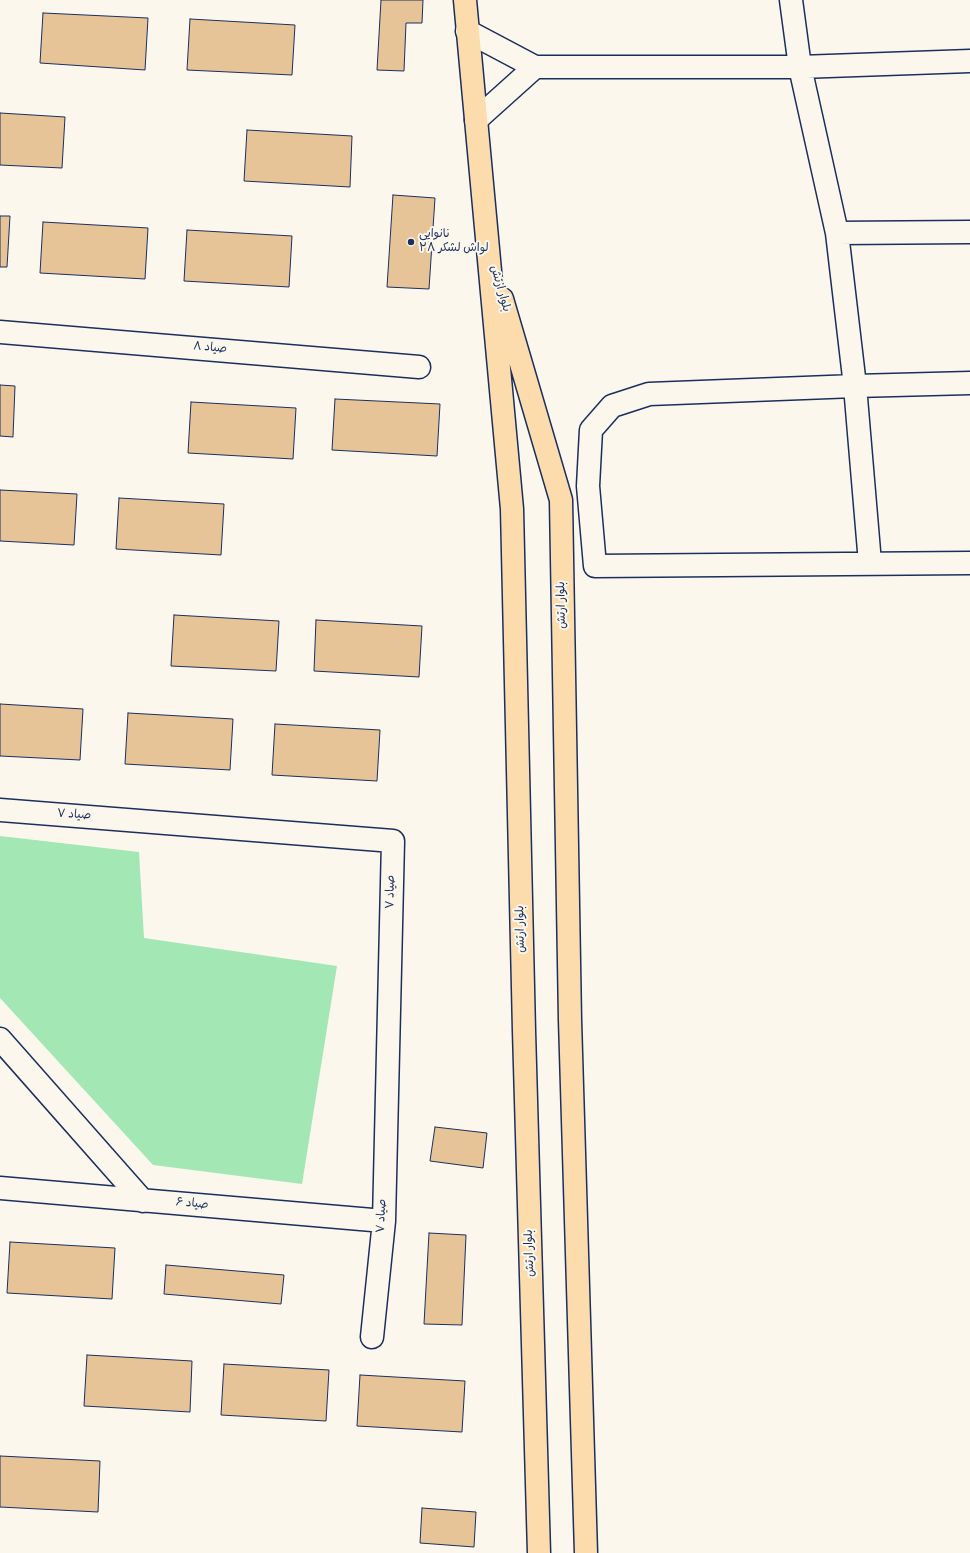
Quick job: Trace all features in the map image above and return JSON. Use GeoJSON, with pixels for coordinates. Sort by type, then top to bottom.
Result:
{"type":"FeatureCollection","features":[{"type":"Feature","properties":{"kind":"main road"},"geometry":{"type":"LineString","coordinates":[[465,0],[488,250]]}},
{"type":"Feature","properties":{"kind":"main road","name":"بلوار ارتش"},"geometry":{"type":"LineString","coordinates":[[488,250],[512,508],[539,1553]]}},
{"type":"Feature","properties":{"kind":"main road","name":"بلوار ارتش"},"geometry":{"type":"LineString","coordinates":[[488,250],[561,500],[570,1020],[586,1553]]}},
{"type":"Feature","properties":{"kind":"street"},"geometry":{"type":"LineString","coordinates":[[791,0],[800,67],[837,233],[855,386],[870,563]]}},
{"type":"Feature","properties":{"kind":"street"},"geometry":{"type":"LineString","coordinates":[[467,31],[536,67],[800,67],[970,61]]}},
{"type":"Feature","properties":{"kind":"street"},"geometry":{"type":"LineString","coordinates":[[476,120],[536,67]]}},
{"type":"Feature","properties":{"kind":"street"},"geometry":{"type":"LineString","coordinates":[[837,233],[970,232]]}},
{"type":"Feature","properties":{"kind":"street","name":"صیاد ۸"},"geometry":{"type":"LineString","coordinates":[[0,332],[419,367]]}},
{"type":"Feature","properties":{"kind":"street"},"geometry":{"type":"LineString","coordinates":[[970,383],[649,394],[612,406],[591,430],[588,486],[595,566],[970,563]]}},
{"type":"Feature","properties":{"kind":"street","name":"صیاد ۷"},"geometry":{"type":"LineString","coordinates":[[0,810],[393,841],[384,1221],[372,1337]]}},
{"type":"Feature","properties":{"kind":"street"},"geometry":{"type":"LineString","coordinates":[[0,1039],[143,1201]]}},
{"type":"Feature","properties":{"kind":"street","name":"صیاد ۶"},"geometry":{"type":"LineString","coordinates":[[0,1188],[384,1221]]}},
{"type":"Feature","properties":{"kind":"green space"},"geometry":{"type":"Polygon","coordinates":[[[0,836],[139,852],[144,938],[337,966],[302,1184],[153,1165],[0,998],[0,836]]]}},
{"type":"Feature","properties":{"kind":"building"},"geometry":{"type":"Polygon","coordinates":[[[381,0],[423,0],[422,23],[406,23],[404,71],[377,70],[381,0]]]}},
{"type":"Feature","properties":{"kind":"building"},"geometry":{"type":"Polygon","coordinates":[[[43,13],[148,18],[145,70],[40,63],[43,13]]]}},
{"type":"Feature","properties":{"kind":"building"},"geometry":{"type":"Polygon","coordinates":[[[190,19],[295,25],[292,75],[187,70],[190,19]]]}},
{"type":"Feature","properties":{"kind":"building"},"geometry":{"type":"Polygon","coordinates":[[[0,113],[65,117],[62,168],[0,165],[0,113]]]}},
{"type":"Feature","properties":{"kind":"building"},"geometry":{"type":"Polygon","coordinates":[[[247,130],[352,136],[350,187],[244,181],[247,130]]]}},
{"type":"Feature","properties":{"kind":"building","name":"نانوایی لواش لشکر ۲۸"},"geometry":{"type":"Polygon","coordinates":[[[393,195],[435,198],[429,289],[387,287],[393,195]]]}},
{"type":"Feature","properties":{"kind":"building"},"geometry":{"type":"Polygon","coordinates":[[[0,216],[10,216],[7,267],[0,267],[0,216]]]}},
{"type":"Feature","properties":{"kind":"building"},"geometry":{"type":"Polygon","coordinates":[[[43,222],[148,228],[145,279],[40,273],[43,222]]]}},
{"type":"Feature","properties":{"kind":"building"},"geometry":{"type":"Polygon","coordinates":[[[187,230],[292,236],[289,287],[184,281],[187,230]]]}},
{"type":"Feature","properties":{"kind":"building"},"geometry":{"type":"Polygon","coordinates":[[[0,385],[15,386],[13,437],[0,436],[0,385]]]}},
{"type":"Feature","properties":{"kind":"building"},"geometry":{"type":"Polygon","coordinates":[[[335,399],[440,404],[437,456],[332,450],[335,399]]]}},
{"type":"Feature","properties":{"kind":"building"},"geometry":{"type":"Polygon","coordinates":[[[191,402],[296,408],[293,459],[188,453],[191,402]]]}},
{"type":"Feature","properties":{"kind":"building"},"geometry":{"type":"Polygon","coordinates":[[[0,490],[77,494],[74,545],[0,541],[0,490]]]}},
{"type":"Feature","properties":{"kind":"building"},"geometry":{"type":"Polygon","coordinates":[[[119,498],[224,504],[221,555],[116,549],[119,498]]]}},
{"type":"Feature","properties":{"kind":"building"},"geometry":{"type":"Polygon","coordinates":[[[174,615],[279,621],[276,671],[171,666],[174,615]]]}},
{"type":"Feature","properties":{"kind":"building"},"geometry":{"type":"Polygon","coordinates":[[[316,620],[422,626],[419,677],[314,671],[316,620]]]}},
{"type":"Feature","properties":{"kind":"building"},"geometry":{"type":"Polygon","coordinates":[[[0,704],[83,709],[80,760],[0,756],[0,704]]]}},
{"type":"Feature","properties":{"kind":"building"},"geometry":{"type":"Polygon","coordinates":[[[128,713],[233,719],[230,770],[125,764],[128,713]]]}},
{"type":"Feature","properties":{"kind":"building"},"geometry":{"type":"Polygon","coordinates":[[[275,724],[380,730],[377,781],[272,775],[275,724]]]}},
{"type":"Feature","properties":{"kind":"building"},"geometry":{"type":"Polygon","coordinates":[[[435,1127],[487,1133],[483,1168],[430,1161],[435,1127]]]}},
{"type":"Feature","properties":{"kind":"building"},"geometry":{"type":"Polygon","coordinates":[[[429,1233],[466,1235],[462,1325],[424,1324],[429,1233]]]}},
{"type":"Feature","properties":{"kind":"building"},"geometry":{"type":"Polygon","coordinates":[[[10,1242],[115,1248],[112,1299],[7,1293],[10,1242]]]}},
{"type":"Feature","properties":{"kind":"building"},"geometry":{"type":"Polygon","coordinates":[[[166,1265],[284,1275],[281,1304],[164,1294],[166,1265]]]}},
{"type":"Feature","properties":{"kind":"building"},"geometry":{"type":"Polygon","coordinates":[[[87,1355],[192,1361],[190,1412],[84,1406],[87,1355]]]}},
{"type":"Feature","properties":{"kind":"building"},"geometry":{"type":"Polygon","coordinates":[[[224,1364],[329,1370],[326,1421],[221,1415],[224,1364]]]}},
{"type":"Feature","properties":{"kind":"building"},"geometry":{"type":"Polygon","coordinates":[[[360,1375],[465,1381],[462,1432],[357,1426],[360,1375]]]}},
{"type":"Feature","properties":{"kind":"building"},"geometry":{"type":"Polygon","coordinates":[[[0,1456],[100,1461],[98,1512],[0,1507],[0,1456]]]}},
{"type":"Feature","properties":{"kind":"building"},"geometry":{"type":"Polygon","coordinates":[[[422,1508],[476,1512],[474,1547],[420,1543],[422,1508]]]}},
{"type":"Feature","properties":{"kind":"place","name":"نانوایی لواش لشکر ۲۸"},"geometry":{"type":"Point","coordinates":[411,242]}}]}
